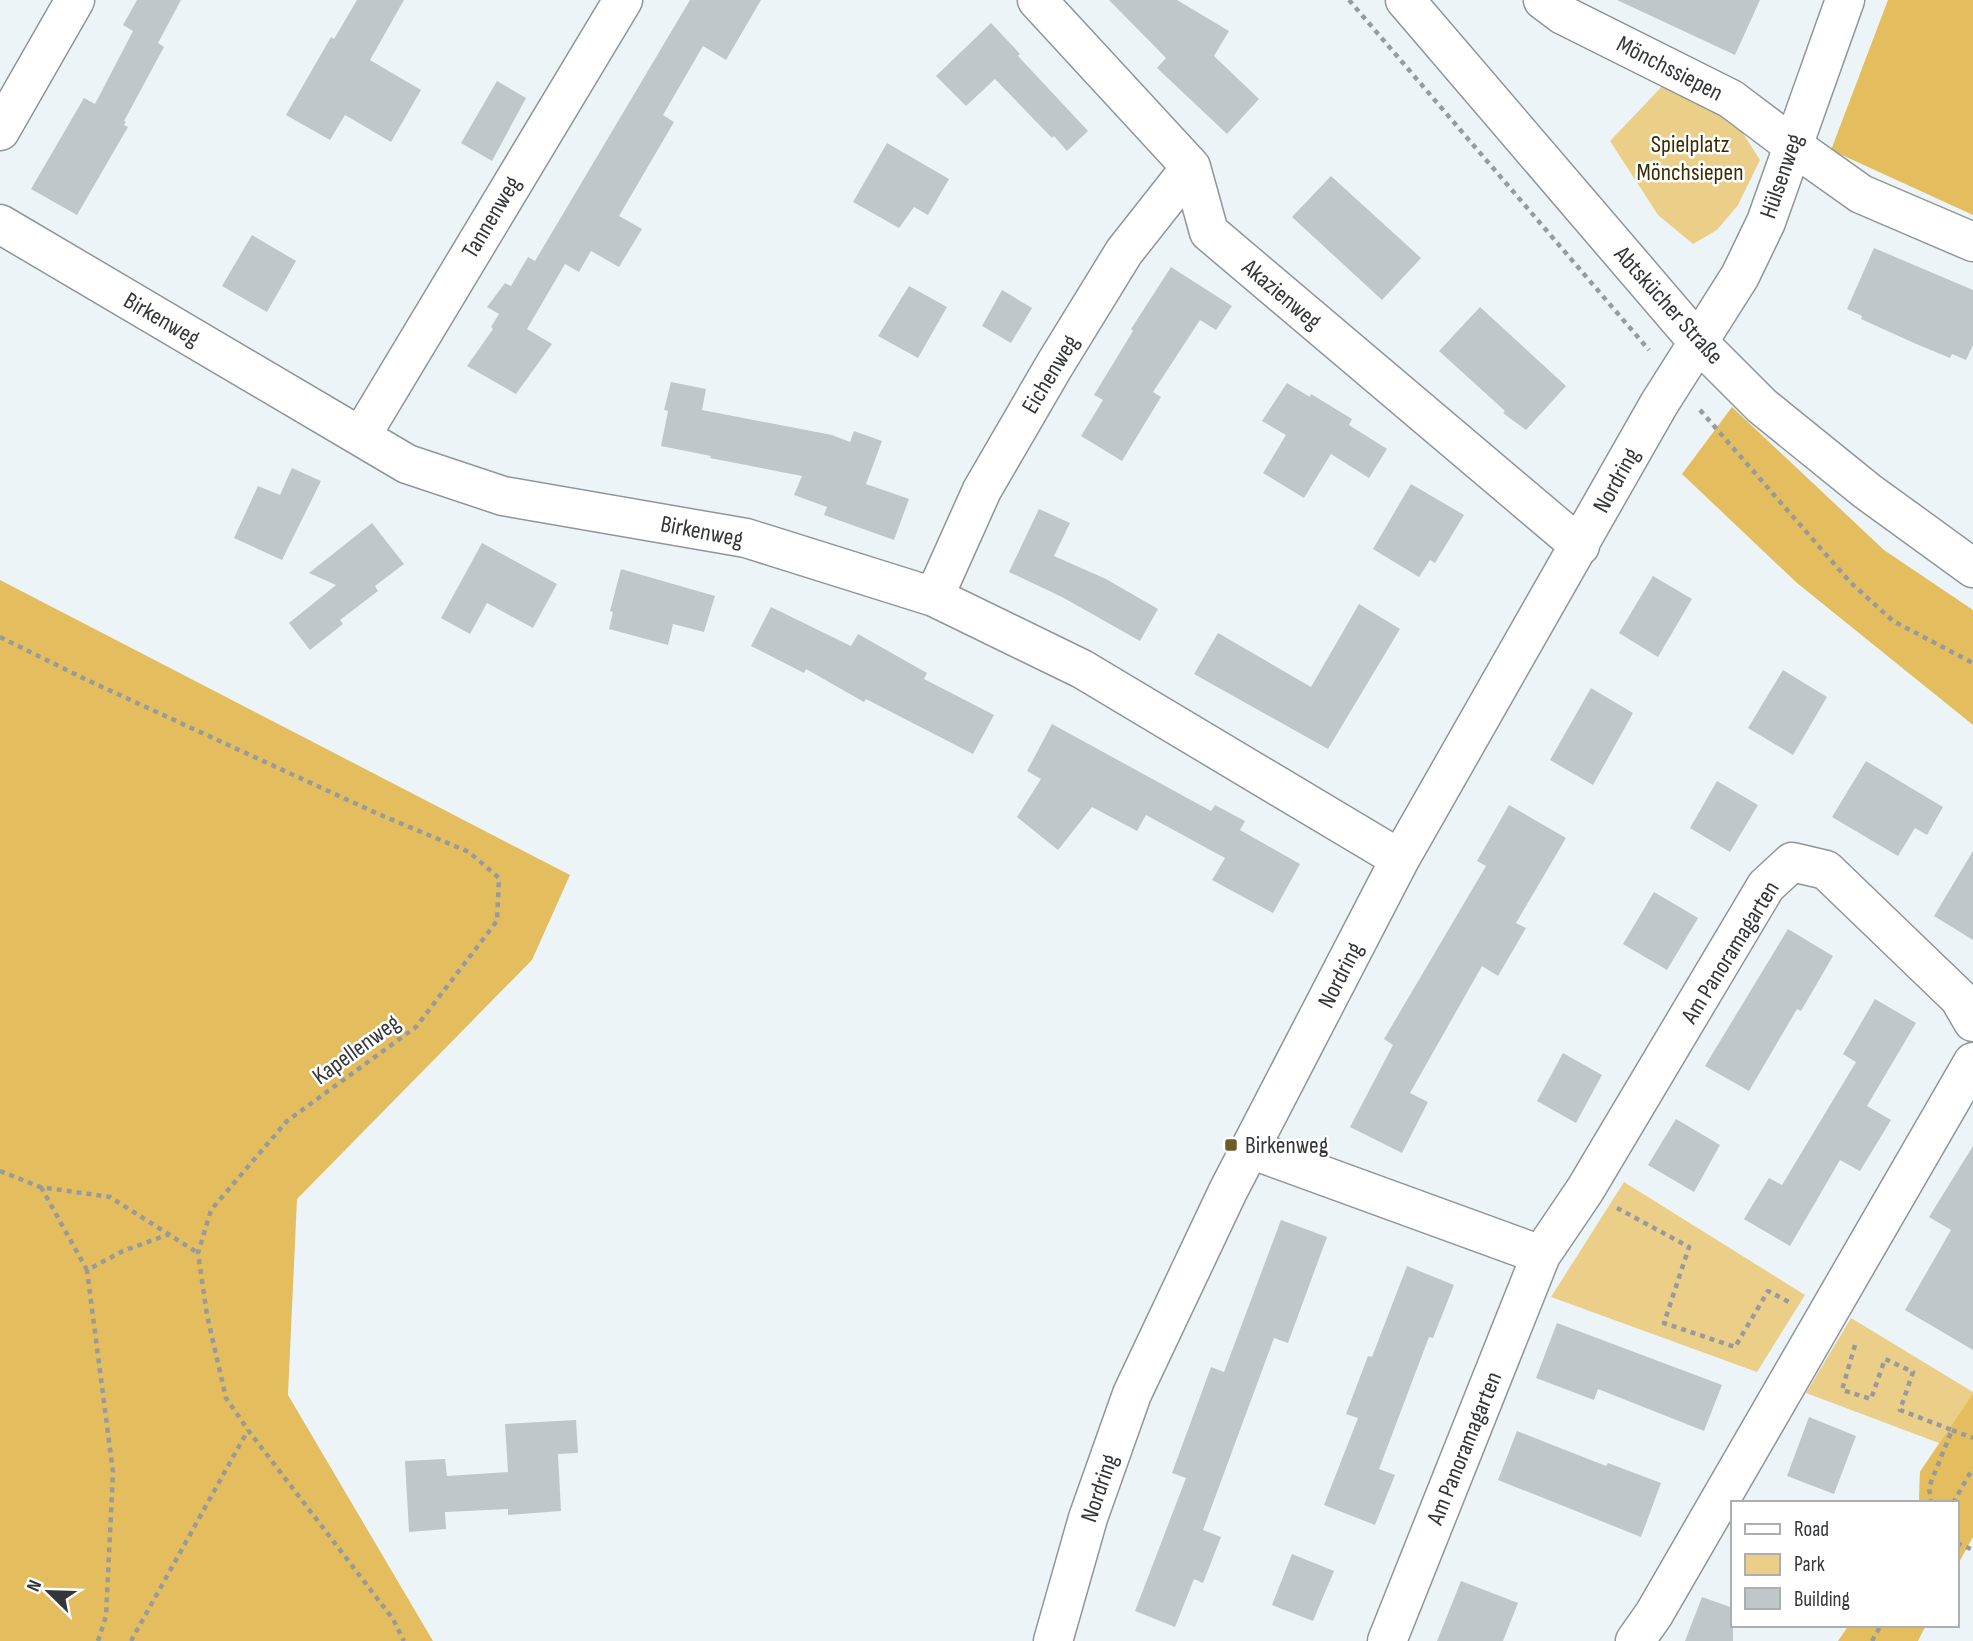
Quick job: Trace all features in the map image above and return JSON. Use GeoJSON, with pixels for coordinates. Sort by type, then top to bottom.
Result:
{"type":"FeatureCollection","features":[{"type":"Feature","properties":{"kind":"street"},"geometry":{"type":"LineString","coordinates":[[0,131],[75,0]]}},
{"type":"Feature","properties":{"kind":"street","name":"Tannenweg"},"geometry":{"type":"LineString","coordinates":[[361,436],[623,0]]}},
{"type":"Feature","properties":{"kind":"street","name":"Akazienweg"},"geometry":{"type":"LineString","coordinates":[[1037,0],[1191,167],[1209,232],[1580,546]]}},
{"type":"Feature","properties":{"kind":"street","name":"Abtskücher Straße"},"geometry":{"type":"LineString","coordinates":[[1405,0],[1698,342],[1762,406],[1867,491],[1973,568]]}},
{"type":"Feature","properties":{"kind":"street","name":"Mönchssiepen"},"geometry":{"type":"LineString","coordinates":[[1543,0],[1563,15],[1731,99],[1861,194],[1973,242]]}},
{"type":"Feature","properties":{"kind":"street","name":"Hülsenweg"},"geometry":{"type":"LineString","coordinates":[[1698,342],[1740,275],[1766,222],[1845,0]]}},
{"type":"Feature","properties":{"kind":"street","name":"Eichenweg"},"geometry":{"type":"LineString","coordinates":[[934,597],[982,490],[1054,366],[1124,252],[1191,167]]}},
{"type":"Feature","properties":{"kind":"street","name":"Birkenweg"},"geometry":{"type":"LineString","coordinates":[[0,224],[407,464],[503,496],[746,538],[934,597],[1082,669],[1400,859]]}},
{"type":"Feature","properties":{"kind":"street","name":"Nordring"},"geometry":{"type":"LineString","coordinates":[[1054,1641],[1088,1518],[1132,1394],[1250,1149],[1400,859],[1640,436],[1698,342]]}},
{"type":"Feature","properties":{"kind":"street","name":"Am Panoramagarten"},"geometry":{"type":"LineString","coordinates":[[1387,1641],[1541,1255],[1585,1190],[1766,886],[1792,862],[1826,870],[1959,998],[1973,1023]]}},
{"type":"Feature","properties":{"kind":"street"},"geometry":{"type":"LineString","coordinates":[[1635,1641],[1654,1614],[1973,1062]]}},
{"type":"Feature","properties":{"kind":"street"},"geometry":{"type":"LineString","coordinates":[[1250,1149],[1541,1255]]}},
{"type":"Feature","properties":{"kind":"path","name":"Kapellenweg"},"geometry":{"type":"LineString","coordinates":[[0,637],[376,813],[470,852],[499,878],[497,921],[416,1027],[287,1121],[211,1210],[198,1253],[207,1315],[226,1398],[393,1619],[404,1641]]}},
{"type":"Feature","properties":{"kind":"path"},"geometry":{"type":"LineString","coordinates":[[0,1171],[40,1186],[110,1197],[198,1253]]}},
{"type":"Feature","properties":{"kind":"path"},"geometry":{"type":"LineString","coordinates":[[40,1186],[87,1270],[113,1472],[106,1616],[98,1641]]}},
{"type":"Feature","properties":{"kind":"path"},"geometry":{"type":"LineString","coordinates":[[87,1270],[123,1251],[167,1235]]}},
{"type":"Feature","properties":{"kind":"path"},"geometry":{"type":"LineString","coordinates":[[131,1641],[248,1430]]}},
{"type":"Feature","properties":{"kind":"path"},"geometry":{"type":"LineString","coordinates":[[1952,1430],[1973,1438]]}},
{"type":"Feature","properties":{"kind":"path"},"geometry":{"type":"LineString","coordinates":[[1954,1501],[1973,1468]]}},
{"type":"Feature","properties":{"kind":"green space","name":"Spielplatz Mönchsiepen"},"geometry":{"type":"Polygon","coordinates":[[[1670,78],[1727,108],[1760,160],[1738,205],[1717,230],[1693,244],[1658,215],[1610,141],[1670,78]]]}},
{"type":"Feature","properties":{"kind":"green space"},"geometry":{"type":"Polygon","coordinates":[[[1624,1182],[1805,1295],[1757,1372],[1551,1297],[1624,1182]]]}},
{"type":"Feature","properties":{"kind":"green space"},"geometry":{"type":"Polygon","coordinates":[[[1851,1318],[1973,1392],[1973,1415],[1919,1501],[1920,1472],[1939,1443],[1806,1393],[1851,1318]]]}},
{"type":"Feature","properties":{"kind":"shaded area"},"geometry":{"type":"Polygon","coordinates":[[[1888,0],[1973,0],[1973,215],[1831,150],[1888,0]]]}},
{"type":"Feature","properties":{"kind":"shaded area"},"geometry":{"type":"Polygon","coordinates":[[[1732,407],[1884,550],[1973,610],[1973,725],[1797,583],[1682,474],[1732,407]]]}},
{"type":"Feature","properties":{"kind":"shaded area"},"geometry":{"type":"Polygon","coordinates":[[[0,580],[570,875],[532,960],[297,1199],[288,1395],[433,1641],[0,1641],[0,580]]]}},
{"type":"Feature","properties":{"kind":"shaded area"},"geometry":{"type":"Polygon","coordinates":[[[1973,1394],[1973,1537],[1959,1562],[1959,1501],[1919,1501],[1920,1472],[1973,1394]]]}},
{"type":"Feature","properties":{"kind":"shaded area"},"geometry":{"type":"Polygon","coordinates":[[[1848,1627],[1925,1627],[1918,1641],[1838,1641],[1848,1627]]]}},
{"type":"Feature","properties":{"kind":"building"},"geometry":{"type":"Polygon","coordinates":[[[137,0],[181,0],[158,43],[164,47],[124,121],[124,125],[128,127],[77,215],[31,189],[84,98],[95,104],[133,31],[123,25],[137,0]]]}},
{"type":"Feature","properties":{"kind":"building"},"geometry":{"type":"Polygon","coordinates":[[[357,0],[404,0],[370,60],[421,90],[391,142],[345,115],[330,140],[286,115],[331,37],[334,39],[357,0]]]}},
{"type":"Feature","properties":{"kind":"building"},"geometry":{"type":"Polygon","coordinates":[[[690,0],[761,0],[726,60],[703,46],[663,115],[674,122],[619,216],[642,229],[619,267],[591,251],[579,272],[565,264],[527,329],[552,344],[516,394],[467,366],[493,329],[491,327],[499,314],[487,307],[505,283],[511,286],[528,257],[535,261],[690,0]]]}},
{"type":"Feature","properties":{"kind":"building"},"geometry":{"type":"Polygon","coordinates":[[[1109,0],[1177,0],[1229,31],[1214,56],[1259,99],[1227,134],[1157,68],[1166,58],[1109,0]]]}},
{"type":"Feature","properties":{"kind":"building"},"geometry":{"type":"Polygon","coordinates":[[[1617,0],[1760,0],[1735,55],[1617,0]]]}},
{"type":"Feature","properties":{"kind":"building"},"geometry":{"type":"Polygon","coordinates":[[[991,23],[1088,131],[1067,151],[995,79],[966,106],[936,76],[991,23]]]}},
{"type":"Feature","properties":{"kind":"building"},"geometry":{"type":"Polygon","coordinates":[[[497,81],[526,98],[492,161],[461,143],[497,81]]]}},
{"type":"Feature","properties":{"kind":"building"},"geometry":{"type":"Polygon","coordinates":[[[887,143],[949,179],[928,215],[914,207],[899,228],[853,202],[887,143]]]}},
{"type":"Feature","properties":{"kind":"building"},"geometry":{"type":"Polygon","coordinates":[[[1331,176],[1421,258],[1382,300],[1292,217],[1331,176]]]}},
{"type":"Feature","properties":{"kind":"building"},"geometry":{"type":"Polygon","coordinates":[[[252,235],[296,261],[267,312],[222,286],[252,235]]]}},
{"type":"Feature","properties":{"kind":"building"},"geometry":{"type":"Polygon","coordinates":[[[1874,248],[1973,290],[1973,345],[1966,360],[1952,354],[1950,358],[1914,343],[1861,319],[1862,316],[1847,309],[1874,248]]]}},
{"type":"Feature","properties":{"kind":"building"},"geometry":{"type":"Polygon","coordinates":[[[1171,267],[1232,306],[1216,330],[1200,320],[1153,392],[1161,397],[1122,461],[1081,436],[1103,400],[1094,395],[1133,331],[1131,329],[1171,267]]]}},
{"type":"Feature","properties":{"kind":"building"},"geometry":{"type":"Polygon","coordinates":[[[909,286],[947,307],[918,358],[878,336],[909,286]]]}},
{"type":"Feature","properties":{"kind":"building"},"geometry":{"type":"Polygon","coordinates":[[[1002,290],[1032,308],[1011,343],[982,326],[1002,290]]]}},
{"type":"Feature","properties":{"kind":"building"},"geometry":{"type":"Polygon","coordinates":[[[1480,307],[1566,386],[1526,430],[1503,413],[1505,411],[1439,351],[1480,307]]]}},
{"type":"Feature","properties":{"kind":"building"},"geometry":{"type":"Polygon","coordinates":[[[671,382],[706,389],[702,410],[832,435],[850,442],[854,431],[882,441],[866,484],[909,499],[894,540],[824,515],[827,507],[794,495],[802,476],[661,446],[668,411],[664,410],[671,382]]]}},
{"type":"Feature","properties":{"kind":"building"},"geometry":{"type":"Polygon","coordinates":[[[1287,383],[1352,419],[1349,425],[1387,449],[1369,478],[1331,454],[1304,498],[1263,473],[1286,435],[1262,421],[1287,383]]]}},
{"type":"Feature","properties":{"kind":"building"},"geometry":{"type":"Polygon","coordinates":[[[292,468],[321,481],[282,560],[234,538],[258,486],[280,495],[292,468]]]}},
{"type":"Feature","properties":{"kind":"building"},"geometry":{"type":"Polygon","coordinates":[[[1411,484],[1464,515],[1435,563],[1430,560],[1419,577],[1373,549],[1411,484]]]}},
{"type":"Feature","properties":{"kind":"building"},"geometry":{"type":"Polygon","coordinates":[[[1039,509],[1070,523],[1054,556],[1106,579],[1158,609],[1140,641],[1062,597],[1009,572],[1039,509]]]}},
{"type":"Feature","properties":{"kind":"building"},"geometry":{"type":"Polygon","coordinates":[[[372,523],[404,564],[375,586],[378,591],[340,620],[343,624],[310,650],[289,623],[336,585],[309,573],[372,523]]]}},
{"type":"Feature","properties":{"kind":"building"},"geometry":{"type":"Polygon","coordinates":[[[482,543],[557,584],[533,628],[487,603],[470,634],[441,618],[482,543]]]}},
{"type":"Feature","properties":{"kind":"building"},"geometry":{"type":"Polygon","coordinates":[[[621,569],[715,596],[704,632],[673,624],[668,645],[609,629],[613,612],[610,611],[621,569]]]}},
{"type":"Feature","properties":{"kind":"building"},"geometry":{"type":"Polygon","coordinates":[[[1653,576],[1692,599],[1658,657],[1619,633],[1653,576]]]}},
{"type":"Feature","properties":{"kind":"building"},"geometry":{"type":"Polygon","coordinates":[[[1359,604],[1400,629],[1328,749],[1194,674],[1218,633],[1311,687],[1359,604]]]}},
{"type":"Feature","properties":{"kind":"building"},"geometry":{"type":"Polygon","coordinates":[[[771,607],[851,646],[858,634],[927,673],[924,679],[994,715],[973,754],[866,699],[864,702],[806,669],[804,673],[751,646],[771,607]]]}},
{"type":"Feature","properties":{"kind":"building"},"geometry":{"type":"Polygon","coordinates":[[[1783,670],[1827,697],[1793,755],[1748,728],[1783,670]]]}},
{"type":"Feature","properties":{"kind":"building"},"geometry":{"type":"Polygon","coordinates":[[[1591,688],[1633,713],[1593,785],[1550,760],[1591,688]]]}},
{"type":"Feature","properties":{"kind":"building"},"geometry":{"type":"Polygon","coordinates":[[[1052,724],[1211,811],[1215,805],[1245,821],[1240,830],[1300,864],[1273,913],[1212,880],[1225,858],[1146,815],[1137,831],[1092,807],[1058,850],[1017,817],[1041,779],[1027,771],[1052,724]]]}},
{"type":"Feature","properties":{"kind":"building"},"geometry":{"type":"Polygon","coordinates":[[[1866,761],[1943,807],[1927,835],[1915,828],[1898,856],[1832,817],[1866,761]]]}},
{"type":"Feature","properties":{"kind":"building"},"geometry":{"type":"Polygon","coordinates":[[[1717,781],[1758,805],[1730,852],[1690,828],[1717,781]]]}},
{"type":"Feature","properties":{"kind":"building"},"geometry":{"type":"Polygon","coordinates":[[[1509,805],[1566,838],[1516,923],[1526,928],[1498,976],[1482,966],[1410,1093],[1428,1102],[1402,1153],[1350,1127],[1393,1045],[1384,1039],[1486,866],[1477,861],[1509,805]]]}},
{"type":"Feature","properties":{"kind":"building"},"geometry":{"type":"Polygon","coordinates":[[[1973,851],[1973,940],[1934,916],[1973,851]]]}},
{"type":"Feature","properties":{"kind":"building"},"geometry":{"type":"Polygon","coordinates":[[[1654,892],[1698,918],[1667,970],[1623,944],[1654,892]]]}},
{"type":"Feature","properties":{"kind":"building"},"geometry":{"type":"Polygon","coordinates":[[[1788,929],[1833,956],[1801,1011],[1797,1009],[1749,1091],[1705,1066],[1788,929]]]}},
{"type":"Feature","properties":{"kind":"building"},"geometry":{"type":"Polygon","coordinates":[[[1875,999],[1916,1023],[1867,1106],[1891,1120],[1860,1171],[1840,1160],[1790,1246],[1744,1219],[1769,1178],[1782,1185],[1856,1062],[1843,1054],[1875,999]]]}},
{"type":"Feature","properties":{"kind":"building"},"geometry":{"type":"Polygon","coordinates":[[[1563,1053],[1602,1075],[1576,1123],[1537,1101],[1563,1053]]]}},
{"type":"Feature","properties":{"kind":"building"},"geometry":{"type":"Polygon","coordinates":[[[1676,1119],[1720,1145],[1694,1192],[1648,1165],[1676,1119]]]}},
{"type":"Feature","properties":{"kind":"building"},"geometry":{"type":"Polygon","coordinates":[[[1973,1146],[1973,1350],[1905,1310],[1951,1230],[1929,1217],[1973,1146]]]}},
{"type":"Feature","properties":{"kind":"building"},"geometry":{"type":"Polygon","coordinates":[[[1281,1220],[1327,1237],[1288,1343],[1274,1338],[1203,1530],[1221,1537],[1203,1583],[1194,1579],[1175,1627],[1135,1611],[1186,1478],[1172,1473],[1211,1367],[1224,1372],[1281,1220]]]}},
{"type":"Feature","properties":{"kind":"building"},"geometry":{"type":"Polygon","coordinates":[[[1407,1266],[1454,1285],[1433,1338],[1429,1337],[1379,1469],[1395,1475],[1375,1525],[1324,1505],[1358,1418],[1346,1414],[1368,1356],[1372,1357],[1407,1266]]]}},
{"type":"Feature","properties":{"kind":"building"},"geometry":{"type":"Polygon","coordinates":[[[1557,1323],[1722,1385],[1704,1431],[1598,1389],[1594,1400],[1536,1378],[1557,1323]]]}},
{"type":"Feature","properties":{"kind":"building"},"geometry":{"type":"Polygon","coordinates":[[[1809,1417],[1856,1436],[1834,1494],[1787,1476],[1809,1417]]]}},
{"type":"Feature","properties":{"kind":"building"},"geometry":{"type":"Polygon","coordinates":[[[576,1420],[578,1453],[558,1454],[561,1511],[508,1515],[508,1509],[445,1512],[446,1529],[409,1532],[405,1461],[445,1459],[447,1476],[508,1472],[505,1424],[576,1420]]]}},
{"type":"Feature","properties":{"kind":"building"},"geometry":{"type":"Polygon","coordinates":[[[1517,1431],[1606,1466],[1608,1463],[1661,1483],[1641,1537],[1498,1480],[1517,1431]]]}},
{"type":"Feature","properties":{"kind":"building"},"geometry":{"type":"Polygon","coordinates":[[[1292,1554],[1334,1571],[1313,1621],[1272,1605],[1292,1554]]]}},
{"type":"Feature","properties":{"kind":"building"},"geometry":{"type":"Polygon","coordinates":[[[1461,1581],[1518,1603],[1503,1641],[1437,1641],[1461,1581]]]}},
{"type":"Feature","properties":{"kind":"building"},"geometry":{"type":"Polygon","coordinates":[[[1702,1597],[1731,1607],[1733,1641],[1685,1641],[1702,1597]]]}},
{"type":"Feature","properties":{"kind":"place","name":"Birkenweg"},"geometry":{"type":"Point","coordinates":[1231,1145]}}]}
